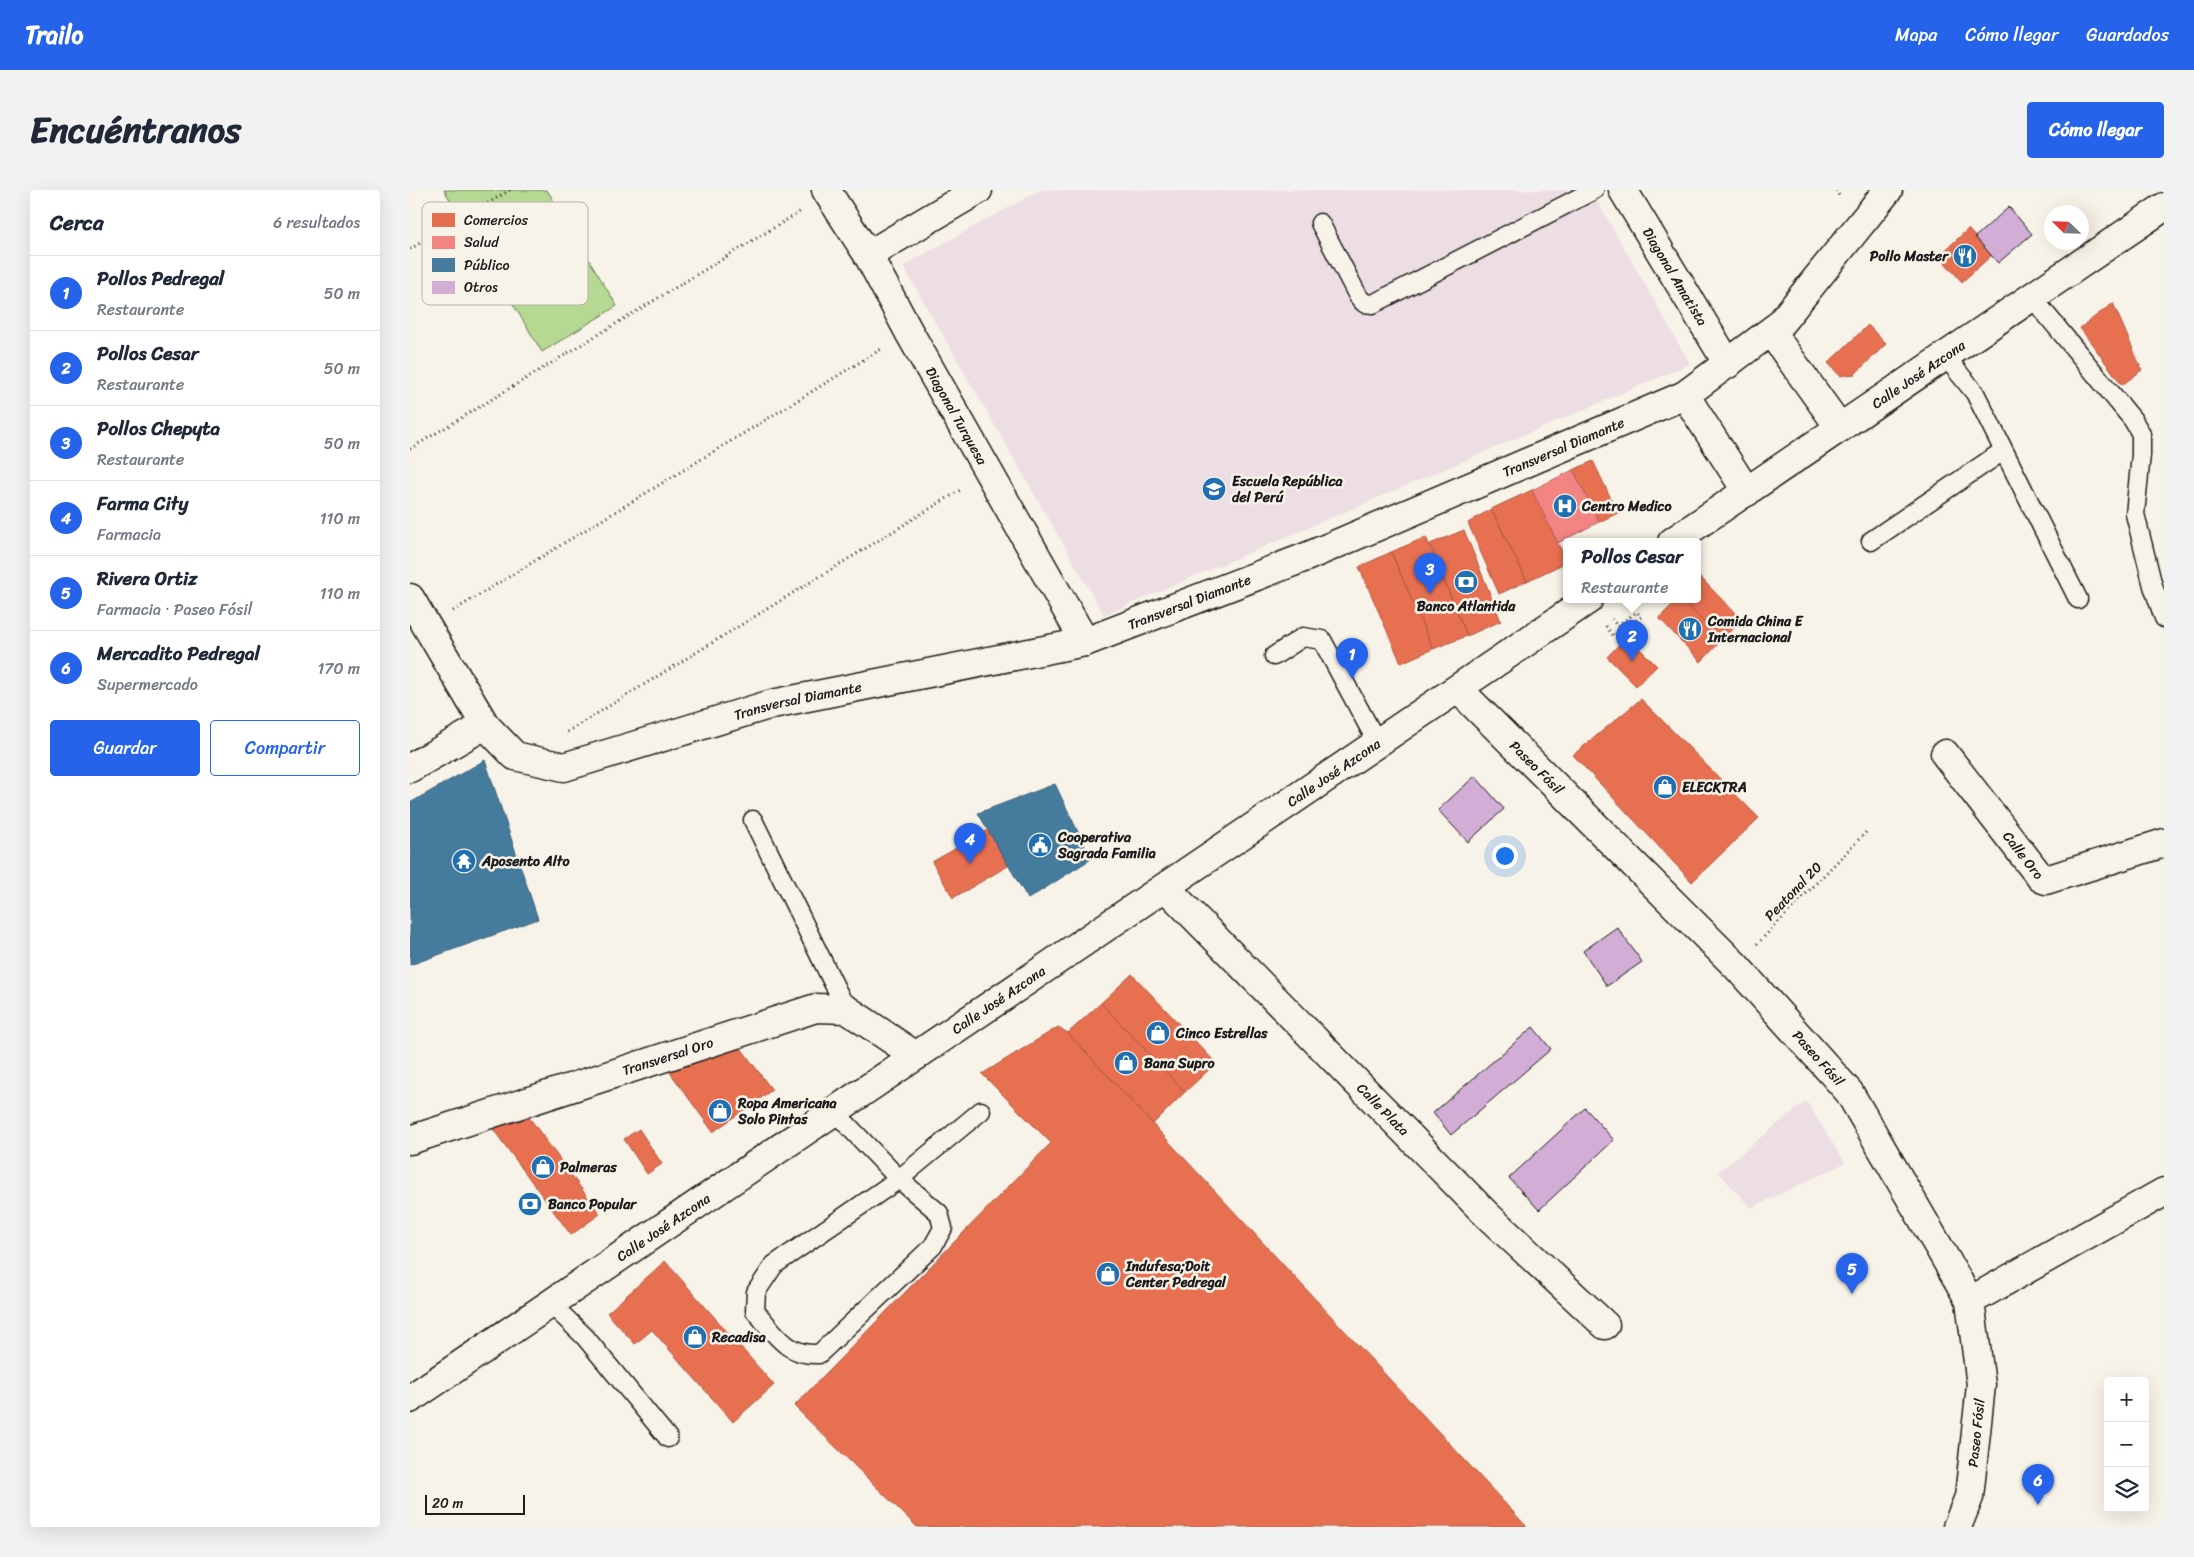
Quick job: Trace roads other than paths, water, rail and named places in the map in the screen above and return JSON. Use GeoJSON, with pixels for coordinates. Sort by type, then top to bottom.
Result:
{"type":"FeatureCollection","features":[{"type":"Feature","properties":{"kind":"street"},"geometry":{"type":"LineString","coordinates":[[868,255],[978,190]]}},
{"type":"Feature","properties":{"kind":"street","name":"Diagonal Amatista"},"geometry":{"type":"LineString","coordinates":[[1623,190],[1728,364]]}},
{"type":"Feature","properties":{"kind":"street","name":"Transversal Diamante"},"geometry":{"type":"LineString","coordinates":[[410,598],[485,725],[515,756],[564,767],[772,704],[1085,642],[1306,557],[1685,395],[1786,318],[1888,190]]}},
{"type":"Feature","properties":{"kind":"street","name":"Diagonal Turquesa"},"geometry":{"type":"LineString","coordinates":[[828,192],[868,255],[908,332],[1085,642]]}},
{"type":"Feature","properties":{"kind":"street","name":"Calle José Azcona"},"geometry":{"type":"LineString","coordinates":[[1678,538],[2164,207]]}},
{"type":"Feature","properties":{"kind":"street"},"geometry":{"type":"LineString","coordinates":[[1770,332],[1840,428]]}},
{"type":"Feature","properties":{"kind":"street"},"geometry":{"type":"LineString","coordinates":[[1685,395],[1746,492]]}},
{"type":"Feature","properties":{"kind":"street","name":"Calle José Azcona"},"geometry":{"type":"LineString","coordinates":[[410,1399],[1584,603]]}},
{"type":"Feature","properties":{"kind":"street","name":"Paseo Fósil"},"geometry":{"type":"LineString","coordinates":[[1458,689],[1736,966],[1849,1092],[1970,1301],[1981,1386],[1969,1497],[1957,1527]]}},
{"type":"Feature","properties":{"kind":"street"},"geometry":{"type":"LineString","coordinates":[[410,768],[485,725]]}},
{"type":"Feature","properties":{"kind":"street","name":"Calle Oro"},"geometry":{"type":"LineString","coordinates":[[1945,754],[2041,878],[2046,880],[2164,842]]}},
{"type":"Feature","properties":{"kind":"street","name":"Calle Plata"},"geometry":{"type":"LineString","coordinates":[[1166,888],[1488,1216],[1605,1325]]}},
{"type":"Feature","properties":{"kind":"street","name":"Transversal Oro"},"geometry":{"type":"LineString","coordinates":[[410,1140],[816,1008],[846,1009]]}},
{"type":"Feature","properties":{"kind":"street"},"geometry":{"type":"LineString","coordinates":[[846,1009],[916,1056]]}},
{"type":"Feature","properties":{"kind":"street"},"geometry":{"type":"LineString","coordinates":[[1970,1301],[2164,1192]]}},
{"type":"Feature","properties":{"kind":"lane"},"geometry":{"type":"LineString","coordinates":[[1320,223],[1358,296],[1364,303],[1373,304],[1594,190]]}},
{"type":"Feature","properties":{"kind":"lane"},"geometry":{"type":"LineString","coordinates":[[2032,296],[2133,420],[2141,434],[2141,455],[2135,514],[2153,586],[2164,618]]}},
{"type":"Feature","properties":{"kind":"lane"},"geometry":{"type":"LineString","coordinates":[[1945,356],[1975,394],[2078,599]]}},
{"type":"Feature","properties":{"kind":"lane"},"geometry":{"type":"LineString","coordinates":[[1871,541],[2004,451]]}},
{"type":"Feature","properties":{"kind":"lane"},"geometry":{"type":"LineString","coordinates":[[1274,656],[1303,637],[1322,640],[1378,744]]}},
{"type":"Feature","properties":{"kind":"lane"},"geometry":{"type":"LineString","coordinates":[[753,820],[846,1009]]}},
{"type":"Feature","properties":{"kind":"lane"},"geometry":{"type":"LineString","coordinates":[[834,1111],[899,1179],[940,1213],[943,1228],[933,1246],[819,1354],[804,1355],[787,1347],[755,1311],[756,1292],[774,1265],[899,1179],[981,1112]]}},
{"type":"Feature","properties":{"kind":"lane"},"geometry":{"type":"LineString","coordinates":[[551,1304],[585,1337],[668,1438]]}},
{"type":"Feature","properties":{"kind":"place","name":"Pollo Master"},"geometry":{"type":"Point","coordinates":[1965,256]}},
{"type":"Feature","properties":{"kind":"place","name":"Escuela República del Perú"},"geometry":{"type":"Point","coordinates":[1214,489]}},
{"type":"Feature","properties":{"kind":"place","name":"Centro Medico"},"geometry":{"type":"Point","coordinates":[1565,506]}},
{"type":"Feature","properties":{"kind":"place","name":"Banco Atlantida"},"geometry":{"type":"Point","coordinates":[1466,582]}},
{"type":"Feature","properties":{"kind":"place","name":"Pollos Chepyta"},"geometry":{"type":"Point","coordinates":[1430,594]}},
{"type":"Feature","properties":{"kind":"place","name":"Comida China E Internacional"},"geometry":{"type":"Point","coordinates":[1690,629]}},
{"type":"Feature","properties":{"kind":"place","name":"Pollos Cesar"},"geometry":{"type":"Point","coordinates":[1632,661]}},
{"type":"Feature","properties":{"kind":"place","name":"Pollos Pedregal"},"geometry":{"type":"Point","coordinates":[1352,679]}},
{"type":"Feature","properties":{"kind":"place","name":"ELECKTRA"},"geometry":{"type":"Point","coordinates":[1665,787]}},
{"type":"Feature","properties":{"kind":"place","name":"Cooperativa Sagrada Familia"},"geometry":{"type":"Point","coordinates":[1040,845]}},
{"type":"Feature","properties":{"kind":"place","name":"Aposento Alto"},"geometry":{"type":"Point","coordinates":[464,861]}},
{"type":"Feature","properties":{"kind":"place","name":"Farma City"},"geometry":{"type":"Point","coordinates":[970,864]}},
{"type":"Feature","properties":{"kind":"place","name":"Cinco Estrellas"},"geometry":{"type":"Point","coordinates":[1158,1033]}},
{"type":"Feature","properties":{"kind":"place","name":"Bana Supro"},"geometry":{"type":"Point","coordinates":[1126,1063]}},
{"type":"Feature","properties":{"kind":"place","name":"Ropa Americana Solo Pintas"},"geometry":{"type":"Point","coordinates":[720,1111]}},
{"type":"Feature","properties":{"kind":"place","name":"Palmeras"},"geometry":{"type":"Point","coordinates":[543,1167]}},
{"type":"Feature","properties":{"kind":"place","name":"Banco Popular"},"geometry":{"type":"Point","coordinates":[530,1204]}},
{"type":"Feature","properties":{"kind":"place","name":"Indufesa;Doit Center Pedregal"},"geometry":{"type":"Point","coordinates":[1108,1274]}},
{"type":"Feature","properties":{"kind":"place","name":"Rivera Ortiz"},"geometry":{"type":"Point","coordinates":[1852,1294]}},
{"type":"Feature","properties":{"kind":"place","name":"Recadisa"},"geometry":{"type":"Point","coordinates":[695,1337]}},
{"type":"Feature","properties":{"kind":"place","name":"Mercadito Pedregal"},"geometry":{"type":"Point","coordinates":[2038,1505]}}]}
